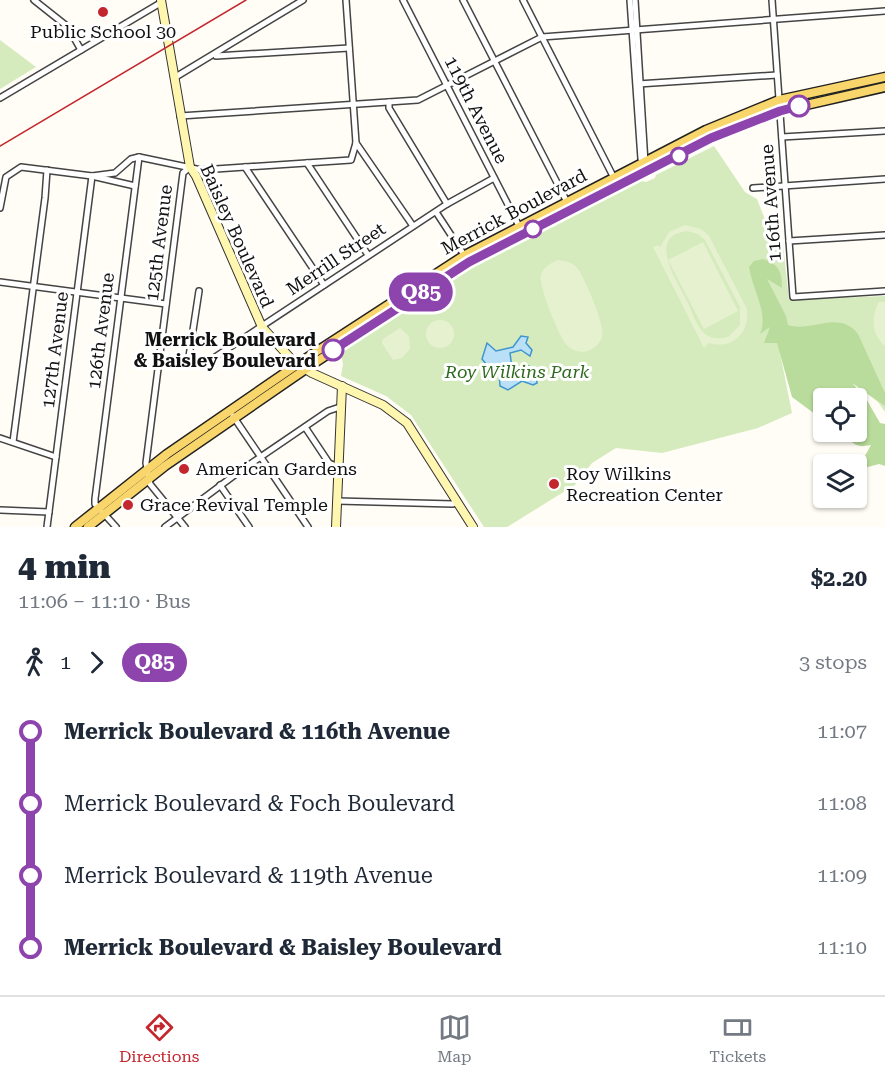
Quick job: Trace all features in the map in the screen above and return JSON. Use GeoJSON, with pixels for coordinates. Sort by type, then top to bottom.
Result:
{"type":"FeatureCollection","features":[{"type":"Feature","properties":{"kind":"main road","name":"Baisley Boulevard"},"geometry":{"type":"LineString","coordinates":[[162,1],[190,167],[262,327],[302,367],[383,405],[407,423],[471,525]]}},
{"type":"Feature","properties":{"kind":"main road","name":"Merrick Boulevard"},"geometry":{"type":"LineString","coordinates":[[569,206],[614,178],[706,130],[779,100],[885,77]]}},
{"type":"Feature","properties":{"kind":"main road"},"geometry":{"type":"LineString","coordinates":[[844,85],[847,94]]}},
{"type":"Feature","properties":{"kind":"main road","name":"Merrick Boulevard"},"geometry":{"type":"LineString","coordinates":[[75,527],[102,511],[148,474],[302,367],[467,259],[569,206],[646,173],[711,138],[780,111],[885,87]]}},
{"type":"Feature","properties":{"kind":"main road"},"geometry":{"type":"LineString","coordinates":[[336,527],[342,386]]}},
{"type":"Feature","properties":{"kind":"main road","name":"Merrick Boulevard"},"geometry":{"type":"LineString","coordinates":[[88,527],[102,511]]}},
{"type":"Feature","properties":{"kind":"street"},"geometry":{"type":"LineString","coordinates":[[34,0],[68,27],[81,50]]}},
{"type":"Feature","properties":{"kind":"street"},"geometry":{"type":"LineString","coordinates":[[174,78],[303,0]]}},
{"type":"Feature","properties":{"kind":"street"},"geometry":{"type":"LineString","coordinates":[[92,176],[115,173],[131,159],[139,157],[201,170],[351,160],[356,143],[346,0]]}},
{"type":"Feature","properties":{"kind":"street","name":"119th Avenue"},"geometry":{"type":"LineString","coordinates":[[403,0],[521,230]]}},
{"type":"Feature","properties":{"kind":"street"},"geometry":{"type":"LineString","coordinates":[[463,0],[569,206]]}},
{"type":"Feature","properties":{"kind":"street"},"geometry":{"type":"LineString","coordinates":[[523,0],[614,178]]}},
{"type":"Feature","properties":{"kind":"street"},"geometry":{"type":"LineString","coordinates":[[630,0],[635,28]]}},
{"type":"Feature","properties":{"kind":"street"},"geometry":{"type":"LineString","coordinates":[[635,0],[638,84],[646,173]]}},
{"type":"Feature","properties":{"kind":"street","name":"116th Avenue"},"geometry":{"type":"LineString","coordinates":[[772,0],[793,297],[885,291]]}},
{"type":"Feature","properties":{"kind":"street"},"geometry":{"type":"LineString","coordinates":[[0,98],[162,1]]}},
{"type":"Feature","properties":{"kind":"street"},"geometry":{"type":"LineString","coordinates":[[180,116],[418,100],[542,37],[635,28],[885,11]]}},
{"type":"Feature","properties":{"kind":"street"},"geometry":{"type":"LineString","coordinates":[[213,56],[349,48]]}},
{"type":"Feature","properties":{"kind":"street"},"geometry":{"type":"LineString","coordinates":[[638,84],[777,75]]}},
{"type":"Feature","properties":{"kind":"street"},"geometry":{"type":"LineString","coordinates":[[389,102],[389,108],[447,204]]}},
{"type":"Feature","properties":{"kind":"street"},"geometry":{"type":"LineString","coordinates":[[782,137],[885,131]]}},
{"type":"Feature","properties":{"kind":"street"},"geometry":{"type":"LineString","coordinates":[[356,143],[413,226]]}},
{"type":"Feature","properties":{"kind":"street","name":"126th Avenue"},"geometry":{"type":"LineString","coordinates":[[102,511],[95,500],[139,157]]}},
{"type":"Feature","properties":{"kind":"street"},"geometry":{"type":"LineString","coordinates":[[307,163],[368,255]]}},
{"type":"Feature","properties":{"kind":"street"},"geometry":{"type":"LineString","coordinates":[[0,208],[4,182],[9,174],[21,167],[92,176],[135,186]]}},
{"type":"Feature","properties":{"kind":"street","name":"125th Avenue"},"geometry":{"type":"LineString","coordinates":[[148,474],[159,359],[183,173],[190,167]]}},
{"type":"Feature","properties":{"kind":"street"},"geometry":{"type":"LineString","coordinates":[[245,167],[324,285]]}},
{"type":"Feature","properties":{"kind":"street"},"geometry":{"type":"LineString","coordinates":[[13,442],[47,170]]}},
{"type":"Feature","properties":{"kind":"street","name":"127th Avenue"},"geometry":{"type":"LineString","coordinates":[[47,527],[92,176]]}},
{"type":"Feature","properties":{"kind":"street","name":"Merrill Street"},"geometry":{"type":"LineString","coordinates":[[159,359],[203,364],[447,204],[494,178]]}},
{"type":"Feature","properties":{"kind":"street"},"geometry":{"type":"LineString","coordinates":[[753,188],[885,178]]}},
{"type":"Feature","properties":{"kind":"street"},"geometry":{"type":"LineString","coordinates":[[436,212],[467,259]]}},
{"type":"Feature","properties":{"kind":"street"},"geometry":{"type":"LineString","coordinates":[[789,241],[885,235]]}},
{"type":"Feature","properties":{"kind":"street"},"geometry":{"type":"LineString","coordinates":[[0,282],[166,304]]}},
{"type":"Feature","properties":{"kind":"street"},"geometry":{"type":"LineString","coordinates":[[188,363],[199,291]]}},
{"type":"Feature","properties":{"kind":"street"},"geometry":{"type":"LineString","coordinates":[[165,527],[220,485],[328,411],[340,407]]}},
{"type":"Feature","properties":{"kind":"street"},"geometry":{"type":"LineString","coordinates":[[232,415],[308,527]]}},
{"type":"Feature","properties":{"kind":"street"},"geometry":{"type":"LineString","coordinates":[[305,427],[329,463],[338,466]]}},
{"type":"Feature","properties":{"kind":"street"},"geometry":{"type":"LineString","coordinates":[[0,438],[56,457]]}},
{"type":"Feature","properties":{"kind":"street"},"geometry":{"type":"LineString","coordinates":[[148,474],[150,484],[184,527]]}},
{"type":"Feature","properties":{"kind":"street"},"geometry":{"type":"LineString","coordinates":[[220,485],[249,527]]}},
{"type":"Feature","properties":{"kind":"street"},"geometry":{"type":"LineString","coordinates":[[337,501],[453,504],[457,501]]}},
{"type":"Feature","properties":{"kind":"street"},"geometry":{"type":"LineString","coordinates":[[0,510],[49,512]]}},
{"type":"Feature","properties":{"kind":"street"},"geometry":{"type":"LineString","coordinates":[[102,511],[116,527]]}},
{"type":"Feature","properties":{"kind":"green space"},"geometry":{"type":"Polygon","coordinates":[[[0,40],[36,67],[0,89],[0,40]]]}},
{"type":"Feature","properties":{"kind":"green space","name":"Roy Wilkins Park"},"geometry":{"type":"Polygon","coordinates":[[[714,146],[745,192],[757,199],[766,222],[783,244],[789,300],[885,296],[885,412],[878,402],[867,394],[867,388],[860,388],[799,342],[778,343],[792,413],[758,428],[662,453],[616,448],[592,463],[575,485],[507,527],[484,527],[411,415],[386,396],[341,376],[343,364],[341,353],[457,276],[641,181],[646,182],[655,178],[656,175],[714,146]]]}},
{"type":"Feature","properties":{"kind":"green space"},"geometry":{"type":"Polygon","coordinates":[[[685,225],[701,229],[709,236],[747,309],[746,325],[738,338],[732,342],[717,345],[709,343],[704,348],[653,247],[658,245],[660,247],[669,232],[685,225]],[[687,231],[675,235],[668,241],[666,250],[668,260],[702,331],[713,338],[728,337],[740,325],[740,307],[705,240],[698,234],[687,231]]]}},
{"type":"Feature","properties":{"kind":"green space"},"geometry":{"type":"Polygon","coordinates":[[[703,242],[738,311],[704,329],[668,260],[703,242]]]}},
{"type":"Feature","properties":{"kind":"green space"},"geometry":{"type":"Polygon","coordinates":[[[763,259],[773,263],[778,269],[782,288],[767,279],[786,316],[788,325],[797,327],[842,323],[858,334],[885,393],[885,406],[867,393],[867,388],[859,388],[852,383],[857,388],[813,388],[813,413],[792,397],[777,343],[764,343],[770,327],[760,334],[762,310],[749,267],[754,261],[763,259]]]}},
{"type":"Feature","properties":{"kind":"green space"},"geometry":{"type":"Polygon","coordinates":[[[558,260],[571,263],[578,269],[598,314],[602,337],[595,347],[587,351],[580,352],[567,346],[545,298],[541,280],[542,272],[558,260]]]}},
{"type":"Feature","properties":{"kind":"green space"},"geometry":{"type":"Polygon","coordinates":[[[879,302],[885,302],[885,346],[877,336],[874,325],[879,302]]]}},
{"type":"Feature","properties":{"kind":"green space"},"geometry":{"type":"Polygon","coordinates":[[[440,320],[450,324],[454,334],[450,344],[440,348],[430,344],[426,334],[430,324],[440,320]]]}},
{"type":"Feature","properties":{"kind":"green space"},"geometry":{"type":"Polygon","coordinates":[[[400,328],[409,336],[410,349],[402,358],[393,360],[382,343],[383,339],[400,328]]]}},
{"type":"Feature","properties":{"kind":"green space"},"geometry":{"type":"Polygon","coordinates":[[[867,400],[880,423],[885,424],[885,466],[879,464],[867,467],[866,454],[871,445],[857,445],[851,442],[867,442],[867,400]]]}},
{"type":"Feature","properties":{"kind":"water"},"geometry":{"type":"Polygon","coordinates":[[[521,336],[528,337],[526,343],[532,350],[530,356],[521,350],[510,353],[512,368],[529,366],[530,371],[536,375],[537,383],[533,385],[522,381],[508,390],[500,386],[499,372],[492,371],[482,359],[487,343],[496,351],[513,347],[521,336]]]}},
{"type":"Feature","properties":{"kind":"railway"},"geometry":{"type":"LineString","coordinates":[[0,146],[246,0]]}},
{"type":"Feature","properties":{"kind":"bus line","name":"Q85"},"geometry":{"type":"LineString","coordinates":[[333,350],[469,262],[653,170],[711,138],[799,106]]}},
{"type":"Feature","properties":{"kind":"place","name":"Public School 30"},"geometry":{"type":"Point","coordinates":[103,12]}},
{"type":"Feature","properties":{"kind":"place","name":"Merrick Boulevard & Baisley Boulevard"},"geometry":{"type":"Point","coordinates":[333,350]}},
{"type":"Feature","properties":{"kind":"place","name":"American Gardens"},"geometry":{"type":"Point","coordinates":[184,469]}},
{"type":"Feature","properties":{"kind":"place","name":"Roy Wilkins Recreation Center"},"geometry":{"type":"Point","coordinates":[554,484]}},
{"type":"Feature","properties":{"kind":"place","name":"Grace Revival Temple"},"geometry":{"type":"Point","coordinates":[128,505]}}]}
